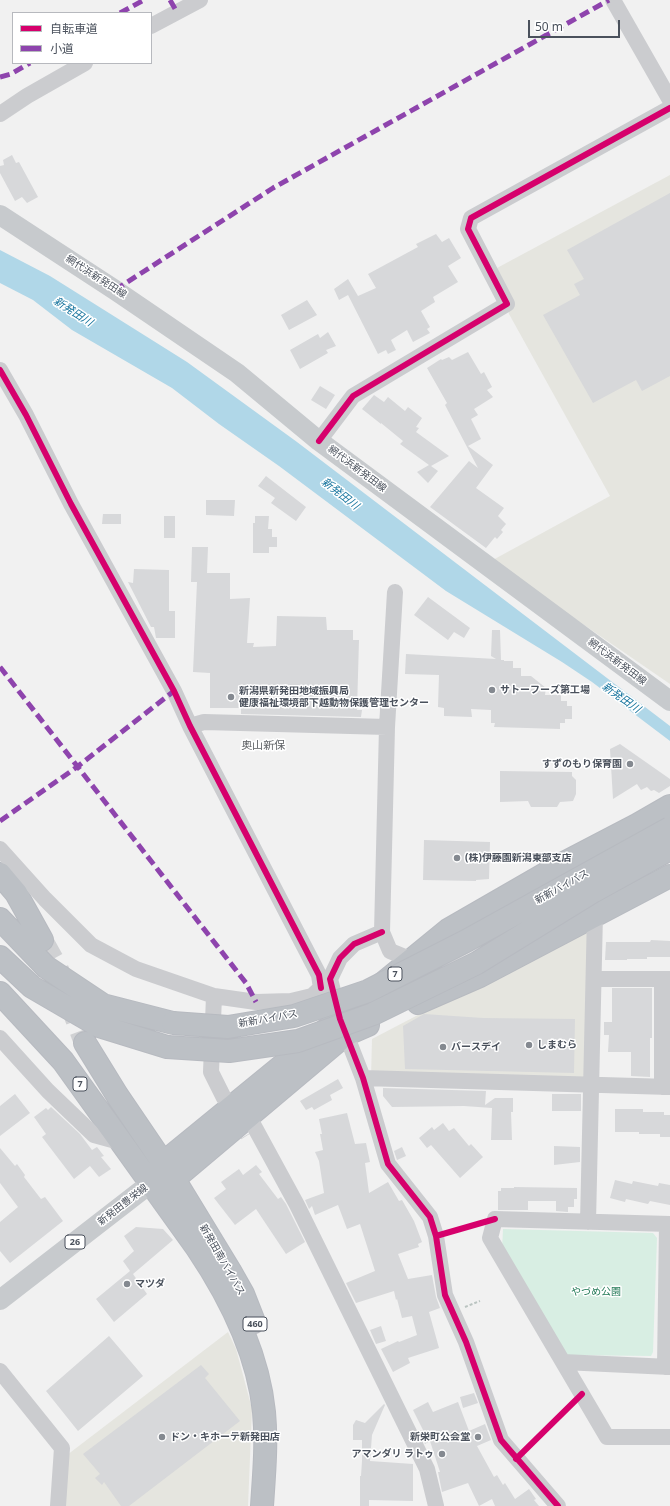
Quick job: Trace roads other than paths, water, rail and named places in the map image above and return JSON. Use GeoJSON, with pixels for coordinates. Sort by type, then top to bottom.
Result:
{"type":"FeatureCollection","features":[{"type":"Feature","properties":{"kind":"highway","name":"7"},"geometry":{"type":"LineString","coordinates":[[0,993],[63,1061],[123,1143],[150,1183],[248,1125],[342,1027],[412,960],[448,930],[566,862],[637,826],[670,806]]}},
{"type":"Feature","properties":{"kind":"highway","name":"新新バイパス"},"geometry":{"type":"LineString","coordinates":[[0,919],[46,967],[103,1006],[174,1023],[228,1027],[294,1016],[368,991],[466,941],[670,828]]}},
{"type":"Feature","properties":{"kind":"highway","name":"新新バイパス"},"geometry":{"type":"LineString","coordinates":[[0,957],[32,987],[100,1026],[167,1047],[229,1051],[298,1041],[373,1014],[477,963],[594,891],[670,849]]}},
{"type":"Feature","properties":{"kind":"highway"},"geometry":{"type":"LineString","coordinates":[[0,874],[16,893],[42,940]]}},
{"type":"Feature","properties":{"kind":"highway","name":"7"},"geometry":{"type":"LineString","coordinates":[[169,1171],[342,1027],[480,976],[595,914],[670,876]]}},
{"type":"Feature","properties":{"kind":"highway","name":"新発田南バイパス"},"geometry":{"type":"LineString","coordinates":[[85,1043],[117,1095],[169,1171],[243,1294],[271,1372],[277,1406],[280,1459],[278,1506]]}},
{"type":"Feature","properties":{"kind":"highway","name":"新発田南バイパス"},"geometry":{"type":"LineString","coordinates":[[150,1183],[215,1276],[233,1308],[247,1340],[258,1376],[264,1411],[266,1450],[262,1506]]}},
{"type":"Feature","properties":{"kind":"main road","name":"網代浜新発田線"},"geometry":{"type":"LineString","coordinates":[[0,215],[116,290],[238,373],[319,440],[670,702]]}},
{"type":"Feature","properties":{"kind":"main road","name":"新発田豊栄線"},"geometry":{"type":"LineString","coordinates":[[0,1300],[150,1183]]}},
{"type":"Feature","properties":{"kind":"street"},"geometry":{"type":"LineString","coordinates":[[152,25],[200,0]]}},
{"type":"Feature","properties":{"kind":"street"},"geometry":{"type":"LineString","coordinates":[[613,0],[670,100]]}},
{"type":"Feature","properties":{"kind":"street"},"geometry":{"type":"LineString","coordinates":[[0,114],[27,96],[83,64]]}},
{"type":"Feature","properties":{"kind":"street"},"geometry":{"type":"LineString","coordinates":[[319,440],[353,396],[507,304],[468,229],[471,218],[670,108]]}},
{"type":"Feature","properties":{"kind":"street"},"geometry":{"type":"LineString","coordinates":[[0,370],[26,415],[71,504],[174,691],[190,726],[319,975],[325,983],[363,1078],[388,1164],[430,1216],[436,1236],[445,1294],[466,1342],[501,1440],[558,1506]]}},
{"type":"Feature","properties":{"kind":"street"},"geometry":{"type":"LineString","coordinates":[[395,592],[387,728],[382,932],[390,951],[412,960]]}},
{"type":"Feature","properties":{"kind":"street"},"geometry":{"type":"LineString","coordinates":[[190,726],[204,722],[387,728]]}},
{"type":"Feature","properties":{"kind":"street"},"geometry":{"type":"LineString","coordinates":[[0,849],[91,945],[136,969],[214,996],[256,1002],[291,1001],[312,996],[325,983],[340,958],[354,944],[382,932]]}},
{"type":"Feature","properties":{"kind":"street"},"geometry":{"type":"LineString","coordinates":[[588,1222],[595,914]]}},
{"type":"Feature","properties":{"kind":"street"},"geometry":{"type":"LineString","coordinates":[[363,1078],[591,1086],[666,1087],[666,979],[594,979]]}},
{"type":"Feature","properties":{"kind":"street"},"geometry":{"type":"LineString","coordinates":[[214,996],[211,1072],[224,1098]]}},
{"type":"Feature","properties":{"kind":"street"},"geometry":{"type":"LineString","coordinates":[[0,1038],[48,1091],[94,1135],[123,1143]]}},
{"type":"Feature","properties":{"kind":"street"},"geometry":{"type":"LineString","coordinates":[[248,1125],[297,1205],[427,1469],[436,1506]]}},
{"type":"Feature","properties":{"kind":"street"},"geometry":{"type":"LineString","coordinates":[[563,1362],[668,1367],[669,1224],[495,1219],[490,1238],[607,1437],[670,1437]]}},
{"type":"Feature","properties":{"kind":"street"},"geometry":{"type":"LineString","coordinates":[[0,1371],[62,1448],[58,1506]]}},
{"type":"Feature","properties":{"kind":"water","name":"新発田川"},"geometry":{"type":"Polygon","coordinates":[[[0,250],[50,276],[187,362],[297,442],[670,726],[670,741],[592,682],[446,591],[172,388],[72,330],[33,300],[0,283],[0,250]]]}},
{"type":"Feature","properties":{"kind":"tunnel"},"geometry":{"type":"LineString","coordinates":[[42,940],[57,967],[85,1043]]}},
{"type":"Feature","properties":{"kind":"tunnel"},"geometry":{"type":"LineString","coordinates":[[235,1114],[248,1135]]}},
{"type":"Feature","properties":{"kind":"place","name":"サトーフーズ第工場"},"geometry":{"type":"Point","coordinates":[492,690]}},
{"type":"Feature","properties":{"kind":"place","name":"新潟県新発田地域振興局 健康福祉環境部下越動物保護管理センター"},"geometry":{"type":"Point","coordinates":[231,697]}},
{"type":"Feature","properties":{"kind":"place","name":"すずのもり保育園"},"geometry":{"type":"Point","coordinates":[630,764]}},
{"type":"Feature","properties":{"kind":"place","name":"(株)伊藤園新潟東部支店"},"geometry":{"type":"Point","coordinates":[457,858]}},
{"type":"Feature","properties":{"kind":"place","name":"しまむら"},"geometry":{"type":"Point","coordinates":[529,1045]}},
{"type":"Feature","properties":{"kind":"place","name":"バースデイ"},"geometry":{"type":"Point","coordinates":[443,1047]}},
{"type":"Feature","properties":{"kind":"place","name":"マツダ"},"geometry":{"type":"Point","coordinates":[127,1284]}},
{"type":"Feature","properties":{"kind":"place","name":"ドン・キホーテ新発田店"},"geometry":{"type":"Point","coordinates":[162,1437]}},
{"type":"Feature","properties":{"kind":"place","name":"新栄町公会堂"},"geometry":{"type":"Point","coordinates":[478,1437]}},
{"type":"Feature","properties":{"kind":"place","name":"アマンダリ ラトゥ"},"geometry":{"type":"Point","coordinates":[442,1454]}},
{"type":"Feature","properties":{"kind":"district","name":"奥山新保"},"geometry":{"type":"Point","coordinates":[263,746]}},
{"type":"Feature","properties":{"kind":"park label","name":"やづめ公園"},"geometry":{"type":"Point","coordinates":[596,1292]}}]}
